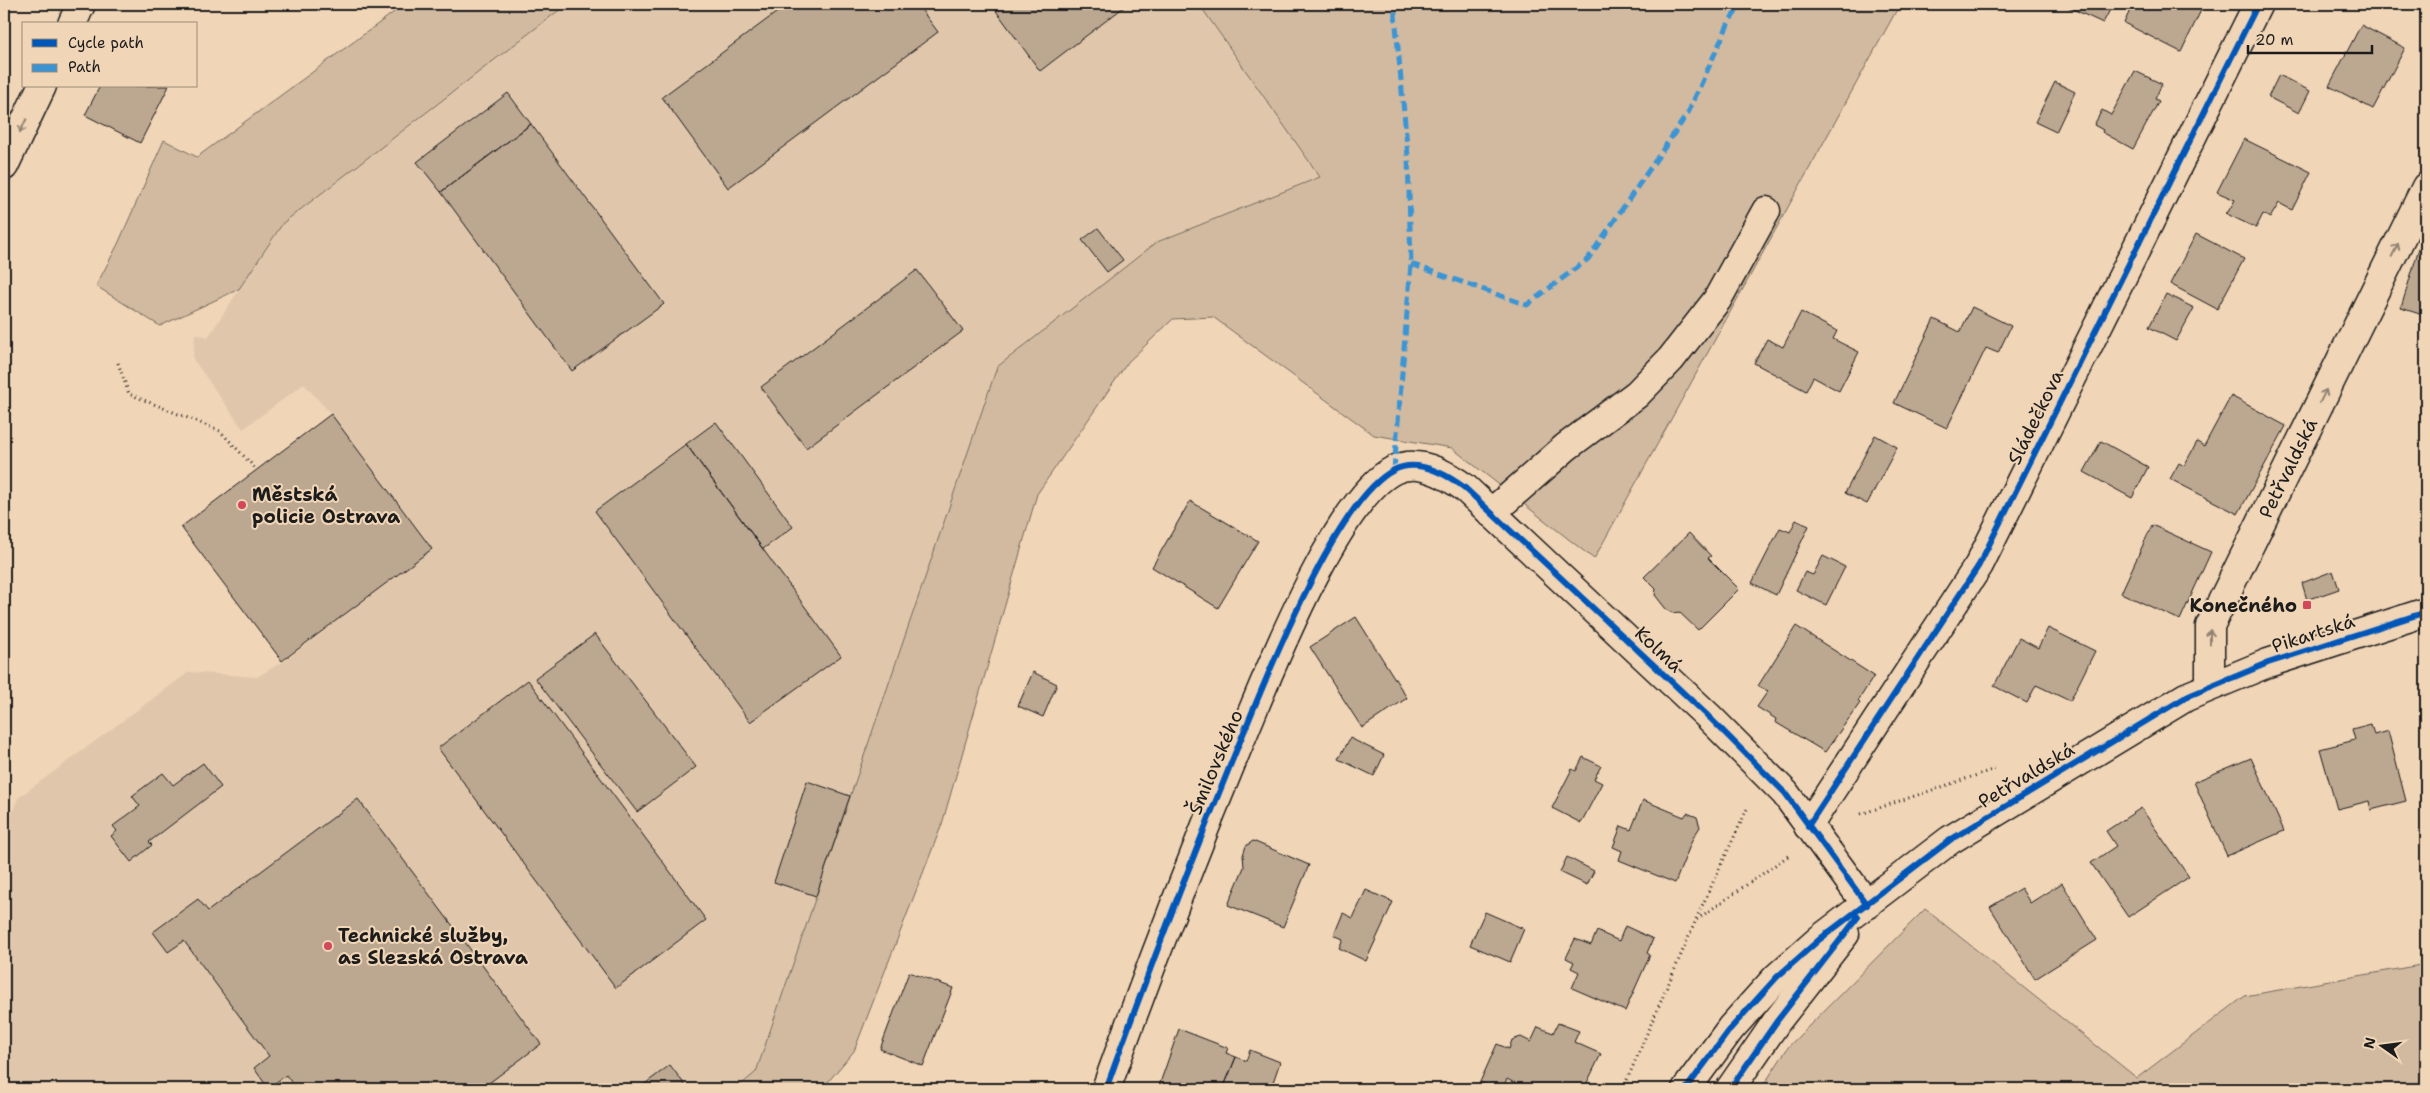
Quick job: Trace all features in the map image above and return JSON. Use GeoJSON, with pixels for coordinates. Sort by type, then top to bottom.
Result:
{"type":"FeatureCollection","features":[{"type":"Feature","properties":{"kind":"street"},"geometry":{"type":"LineString","coordinates":[[73,22],[81,4]]}},
{"type":"Feature","properties":{"kind":"street","name":"Sládečkova"},"geometry":{"type":"LineString","coordinates":[[1808,826],[1978,565],[2258,4]]}},
{"type":"Feature","properties":{"kind":"street"},"geometry":{"type":"LineString","coordinates":[[4,166],[41,88]]}},
{"type":"Feature","properties":{"kind":"street","name":"Petřvaldská"},"geometry":{"type":"LineString","coordinates":[[1686,1089],[1731,1028],[1777,977],[1820,939],[1950,840],[2186,697],[2210,686],[2210,626],[2426,186]]}},
{"type":"Feature","properties":{"kind":"street"},"geometry":{"type":"LineString","coordinates":[[1491,513],[1566,447],[1636,394],[1671,359],[1716,300],[1766,211]]}},
{"type":"Feature","properties":{"kind":"street","name":"Kolmá"},"geometry":{"type":"LineString","coordinates":[[1394,470],[1412,466],[1437,472],[1458,482],[1708,716],[1785,793],[1867,905]]}},
{"type":"Feature","properties":{"kind":"street","name":"Šmilovského"},"geometry":{"type":"LineString","coordinates":[[1106,1089],[1172,909],[1269,672],[1300,604],[1349,517],[1365,493],[1394,470]]}},
{"type":"Feature","properties":{"kind":"street","name":"Pikartská"},"geometry":{"type":"LineString","coordinates":[[2210,686],[2268,663],[2426,612]]}},
{"type":"Feature","properties":{"kind":"street","name":"Petřvaldská"},"geometry":{"type":"LineString","coordinates":[[1730,1089],[1778,1021],[1867,905]]}},
{"type":"Feature","properties":{"kind":"path"},"geometry":{"type":"LineString","coordinates":[[118,363],[129,394],[220,431],[257,470]]}},
{"type":"Feature","properties":{"kind":"path"},"geometry":{"type":"LineString","coordinates":[[1859,814],[1997,768]]}},
{"type":"Feature","properties":{"kind":"path"},"geometry":{"type":"LineString","coordinates":[[1623,1089],[1696,920],[1764,772]]}},
{"type":"Feature","properties":{"kind":"path"},"geometry":{"type":"LineString","coordinates":[[1696,920],[1797,850],[1808,826]]}},
{"type":"Feature","properties":{"kind":"shaded area"},"geometry":{"type":"Polygon","coordinates":[[[405,4],[567,4],[283,223],[239,289],[160,326],[96,286],[118,244],[164,140],[197,157],[405,4]]]}},
{"type":"Feature","properties":{"kind":"shaded area"},"geometry":{"type":"Polygon","coordinates":[[[567,4],[1199,4],[1320,177],[1157,242],[850,796],[756,1072],[736,1089],[5,1089],[4,833],[18,798],[189,672],[257,677],[284,661],[432,548],[331,414],[304,384],[243,429],[193,359],[195,334],[208,337],[283,223],[567,4]]]}},
{"type":"Feature","properties":{"kind":"shaded area"},"geometry":{"type":"Polygon","coordinates":[[[1199,4],[1900,4],[1594,559],[1452,448],[1374,435],[1213,317],[1173,319],[1128,362],[1037,494],[942,824],[854,1051],[822,1089],[736,1089],[756,1072],[997,367],[1157,242],[1320,177],[1199,4]]]}},
{"type":"Feature","properties":{"kind":"shaded area"},"geometry":{"type":"Polygon","coordinates":[[[1925,909],[2137,1078],[2245,996],[2426,964],[2426,1089],[1761,1089],[1789,1046],[1925,909]]]}},
{"type":"Feature","properties":{"kind":"building"},"geometry":{"type":"Polygon","coordinates":[[[788,4],[917,4],[938,32],[728,188],[662,97],[788,4]]]}},
{"type":"Feature","properties":{"kind":"building"},"geometry":{"type":"Polygon","coordinates":[[[991,4],[1128,4],[1040,71],[991,4]]]}},
{"type":"Feature","properties":{"kind":"building"},"geometry":{"type":"Polygon","coordinates":[[[2067,4],[2113,4],[2103,23],[2066,6],[2067,4]]]}},
{"type":"Feature","properties":{"kind":"building"},"geometry":{"type":"Polygon","coordinates":[[[2133,4],[2204,4],[2181,52],[2124,23],[2133,4]]]}},
{"type":"Feature","properties":{"kind":"building"},"geometry":{"type":"Polygon","coordinates":[[[2361,25],[2405,48],[2373,109],[2329,86],[2361,25]]]}},
{"type":"Feature","properties":{"kind":"building"},"geometry":{"type":"Polygon","coordinates":[[[2135,71],[2162,84],[2155,99],[2159,101],[2133,149],[2102,132],[2103,130],[2094,125],[2102,110],[2111,115],[2135,71]]]}},
{"type":"Feature","properties":{"kind":"building"},"geometry":{"type":"Polygon","coordinates":[[[2279,75],[2310,91],[2299,113],[2268,97],[2279,75]]]}},
{"type":"Feature","properties":{"kind":"building"},"geometry":{"type":"Polygon","coordinates":[[[2055,82],[2075,92],[2056,132],[2035,122],[2055,82]]]}},
{"type":"Feature","properties":{"kind":"building"},"geometry":{"type":"Polygon","coordinates":[[[99,88],[168,88],[140,143],[85,115],[99,88]]]}},
{"type":"Feature","properties":{"kind":"building"},"geometry":{"type":"Polygon","coordinates":[[[508,93],[531,124],[441,192],[417,162],[508,93]]]}},
{"type":"Feature","properties":{"kind":"building"},"geometry":{"type":"Polygon","coordinates":[[[531,124],[664,304],[572,371],[441,192],[531,124]]]}},
{"type":"Feature","properties":{"kind":"building"},"geometry":{"type":"Polygon","coordinates":[[[2244,139],[2311,172],[2292,210],[2279,203],[2270,218],[2263,214],[2256,228],[2225,213],[2228,212],[2235,200],[2217,192],[2244,139]]]}},
{"type":"Feature","properties":{"kind":"building"},"geometry":{"type":"Polygon","coordinates":[[[1098,228],[1123,260],[1107,272],[1082,240],[1098,228]]]}},
{"type":"Feature","properties":{"kind":"building"},"geometry":{"type":"Polygon","coordinates":[[[2196,234],[2244,259],[2217,309],[2170,284],[2196,234]]]}},
{"type":"Feature","properties":{"kind":"building"},"geometry":{"type":"Polygon","coordinates":[[[2419,248],[2426,250],[2426,316],[2401,308],[2419,248]]]}},
{"type":"Feature","properties":{"kind":"building"},"geometry":{"type":"Polygon","coordinates":[[[917,270],[963,331],[806,448],[761,387],[917,270]]]}},
{"type":"Feature","properties":{"kind":"building"},"geometry":{"type":"Polygon","coordinates":[[[2166,294],[2194,308],[2176,341],[2149,327],[2166,294]]]}},
{"type":"Feature","properties":{"kind":"building"},"geometry":{"type":"Polygon","coordinates":[[[1972,307],[2011,326],[1998,353],[1986,348],[1947,428],[1894,403],[1934,319],[1960,332],[1972,307]]]}},
{"type":"Feature","properties":{"kind":"building"},"geometry":{"type":"Polygon","coordinates":[[[1801,312],[1837,331],[1833,339],[1859,352],[1839,391],[1813,377],[1806,391],[1754,363],[1767,339],[1783,347],[1801,312]]]}},
{"type":"Feature","properties":{"kind":"building"},"geometry":{"type":"Polygon","coordinates":[[[2231,396],[2286,426],[2238,514],[2170,479],[2179,463],[2184,466],[2197,442],[2204,446],[2231,396]]]}},
{"type":"Feature","properties":{"kind":"building"},"geometry":{"type":"Polygon","coordinates":[[[331,414],[432,549],[282,661],[181,527],[331,414]]]}},
{"type":"Feature","properties":{"kind":"building"},"geometry":{"type":"Polygon","coordinates":[[[716,422],[793,527],[763,549],[686,444],[716,422]]]}},
{"type":"Feature","properties":{"kind":"building"},"geometry":{"type":"Polygon","coordinates":[[[1875,435],[1897,447],[1867,504],[1845,493],[1875,435]]]}},
{"type":"Feature","properties":{"kind":"building"},"geometry":{"type":"Polygon","coordinates":[[[2101,441],[2148,467],[2132,498],[2084,472],[2101,441]]]}},
{"type":"Feature","properties":{"kind":"building"},"geometry":{"type":"Polygon","coordinates":[[[686,444],[841,656],[750,722],[595,511],[686,444]]]}},
{"type":"Feature","properties":{"kind":"building"},"geometry":{"type":"Polygon","coordinates":[[[1190,501],[1258,541],[1218,608],[1152,567],[1190,501]]]}},
{"type":"Feature","properties":{"kind":"building"},"geometry":{"type":"Polygon","coordinates":[[[1796,520],[1809,526],[1776,595],[1752,583],[1780,528],[1790,532],[1796,520]]]}},
{"type":"Feature","properties":{"kind":"building"},"geometry":{"type":"Polygon","coordinates":[[[2152,525],[2211,552],[2180,620],[2121,593],[2152,525]]]}},
{"type":"Feature","properties":{"kind":"building"},"geometry":{"type":"Polygon","coordinates":[[[1689,533],[1711,556],[1708,558],[1739,589],[1698,630],[1679,612],[1673,613],[1666,609],[1655,595],[1656,589],[1644,577],[1689,533]]]}},
{"type":"Feature","properties":{"kind":"building"},"geometry":{"type":"Polygon","coordinates":[[[1823,556],[1845,567],[1826,605],[1796,590],[1805,572],[1813,575],[1823,556]]]}},
{"type":"Feature","properties":{"kind":"building"},"geometry":{"type":"Polygon","coordinates":[[[2333,571],[2339,589],[2307,600],[2302,583],[2333,571]]]}},
{"type":"Feature","properties":{"kind":"building"},"geometry":{"type":"Polygon","coordinates":[[[1356,617],[1407,698],[1362,728],[1310,647],[1356,617]]]}},
{"type":"Feature","properties":{"kind":"building"},"geometry":{"type":"Polygon","coordinates":[[[1796,626],[1874,676],[1858,701],[1860,703],[1825,752],[1775,722],[1776,719],[1757,707],[1768,691],[1758,686],[1796,626]]]}},
{"type":"Feature","properties":{"kind":"building"},"geometry":{"type":"Polygon","coordinates":[[[2048,628],[2095,651],[2070,701],[2036,685],[2027,703],[1994,686],[2019,638],[2038,648],[2048,628]]]}},
{"type":"Feature","properties":{"kind":"building"},"geometry":{"type":"Polygon","coordinates":[[[595,634],[696,767],[637,812],[535,678],[595,634]]]}},
{"type":"Feature","properties":{"kind":"building"},"geometry":{"type":"Polygon","coordinates":[[[1033,672],[1057,684],[1043,717],[1018,706],[1033,672]]]}},
{"type":"Feature","properties":{"kind":"building"},"geometry":{"type":"Polygon","coordinates":[[[528,680],[706,920],[616,988],[438,748],[528,680]]]}},
{"type":"Feature","properties":{"kind":"building"},"geometry":{"type":"Polygon","coordinates":[[[2371,724],[2374,735],[2388,731],[2406,801],[2371,810],[2369,801],[2337,809],[2320,749],[2355,740],[2352,729],[2371,724]]]}},
{"type":"Feature","properties":{"kind":"building"},"geometry":{"type":"Polygon","coordinates":[[[1350,738],[1384,755],[1374,776],[1339,759],[1350,738]]]}},
{"type":"Feature","properties":{"kind":"building"},"geometry":{"type":"Polygon","coordinates":[[[1583,757],[1601,766],[1594,779],[1602,783],[1581,823],[1552,808],[1572,769],[1576,771],[1583,757]]]}},
{"type":"Feature","properties":{"kind":"building"},"geometry":{"type":"Polygon","coordinates":[[[2251,758],[2284,831],[2227,856],[2194,782],[2251,758]]]}},
{"type":"Feature","properties":{"kind":"building"},"geometry":{"type":"Polygon","coordinates":[[[203,763],[221,787],[149,842],[152,845],[131,862],[111,836],[117,831],[113,826],[140,806],[132,796],[163,773],[173,785],[203,763]]]}},
{"type":"Feature","properties":{"kind":"building"},"geometry":{"type":"Polygon","coordinates":[[[807,781],[850,796],[816,896],[774,882],[807,781]]]}},
{"type":"Feature","properties":{"kind":"building","name":"Technické služby, as Slezská Ostrava"},"geometry":{"type":"Polygon","coordinates":[[[358,799],[541,1044],[481,1089],[296,1089],[286,1075],[268,1088],[254,1068],[269,1056],[184,941],[168,952],[153,932],[198,899],[208,911],[358,799]]]}},
{"type":"Feature","properties":{"kind":"building"},"geometry":{"type":"Polygon","coordinates":[[[1643,800],[1684,817],[1687,813],[1697,817],[1700,827],[1693,838],[1675,883],[1619,860],[1622,851],[1613,847],[1621,826],[1631,830],[1643,800]]]}},
{"type":"Feature","properties":{"kind":"building"},"geometry":{"type":"Polygon","coordinates":[[[2141,808],[2189,877],[2128,917],[2091,863],[2116,846],[2106,831],[2141,808]]]}},
{"type":"Feature","properties":{"kind":"building"},"geometry":{"type":"Polygon","coordinates":[[[1253,841],[1309,865],[1283,927],[1228,905],[1244,867],[1243,855],[1246,846],[1253,841]]]}},
{"type":"Feature","properties":{"kind":"building"},"geometry":{"type":"Polygon","coordinates":[[[1567,857],[1594,871],[1587,885],[1560,872],[1567,857]]]}},
{"type":"Feature","properties":{"kind":"building"},"geometry":{"type":"Polygon","coordinates":[[[2062,883],[2097,940],[2035,979],[1990,907],[2021,888],[2030,903],[2062,883]]]}},
{"type":"Feature","properties":{"kind":"building"},"geometry":{"type":"Polygon","coordinates":[[[1366,890],[1393,902],[1366,961],[1339,948],[1343,939],[1334,935],[1343,913],[1353,918],[1366,890]]]}},
{"type":"Feature","properties":{"kind":"building"},"geometry":{"type":"Polygon","coordinates":[[[1485,912],[1524,929],[1510,962],[1470,945],[1485,912]]]}},
{"type":"Feature","properties":{"kind":"building"},"geometry":{"type":"Polygon","coordinates":[[[1625,926],[1653,939],[1647,953],[1650,955],[1625,1011],[1572,988],[1579,972],[1571,968],[1574,962],[1566,958],[1575,939],[1591,945],[1597,931],[1619,941],[1625,926]]]}},
{"type":"Feature","properties":{"kind":"building"},"geometry":{"type":"Polygon","coordinates":[[[909,972],[953,988],[923,1066],[880,1049],[909,972]]]}},
{"type":"Feature","properties":{"kind":"building"},"geometry":{"type":"Polygon","coordinates":[[[1558,1023],[1579,1031],[1574,1042],[1601,1054],[1584,1089],[1526,1089],[1507,1079],[1502,1089],[1495,1089],[1480,1082],[1497,1044],[1509,1049],[1512,1040],[1521,1037],[1531,1042],[1538,1027],[1553,1033],[1558,1023]]]}},
{"type":"Feature","properties":{"kind":"building"},"geometry":{"type":"Polygon","coordinates":[[[1179,1029],[1228,1048],[1226,1053],[1236,1057],[1223,1089],[1176,1089],[1160,1083],[1179,1029]]]}},
{"type":"Feature","properties":{"kind":"building"},"geometry":{"type":"Polygon","coordinates":[[[1250,1050],[1280,1062],[1271,1088],[1223,1089],[1236,1057],[1246,1061],[1250,1050]]]}},
{"type":"Feature","properties":{"kind":"building"},"geometry":{"type":"Polygon","coordinates":[[[670,1065],[688,1089],[638,1089],[670,1065]]]}},
{"type":"Feature","properties":{"kind":"marked path"},"geometry":{"type":"LineString","coordinates":[[1394,4],[1408,156],[1411,264],[1394,470]]}},
{"type":"Feature","properties":{"kind":"marked path"},"geometry":{"type":"LineString","coordinates":[[1411,264],[1527,305],[1588,259],[1688,113],[1730,20],[1742,4]]}},
{"type":"Feature","properties":{"kind":"cycle path"},"geometry":{"type":"LineString","coordinates":[[1808,826],[1979,565],[2258,4]]}},
{"type":"Feature","properties":{"kind":"cycle path"},"geometry":{"type":"LineString","coordinates":[[1106,1089],[1156,952],[1227,772],[1308,586],[1351,514],[1373,487],[1394,470],[1403,467],[1413,466],[1431,469],[1465,488],[1708,716],[1785,793],[1867,905]]}},
{"type":"Feature","properties":{"kind":"cycle path"},"geometry":{"type":"LineString","coordinates":[[1686,1089],[1731,1028],[1777,977],[1820,939],[1950,840],[2186,697],[2268,663],[2426,612]]}},
{"type":"Feature","properties":{"kind":"cycle path"},"geometry":{"type":"LineString","coordinates":[[1730,1089],[1777,1021],[1858,917]]}},
{"type":"Feature","properties":{"kind":"place","name":"Městská policie Ostrava"},"geometry":{"type":"Point","coordinates":[242,505]}},
{"type":"Feature","properties":{"kind":"place","name":"Konečného"},"geometry":{"type":"Point","coordinates":[2307,605]}},
{"type":"Feature","properties":{"kind":"place","name":"Technické služby, as Slezská Ostrava"},"geometry":{"type":"Point","coordinates":[328,946]}}]}
